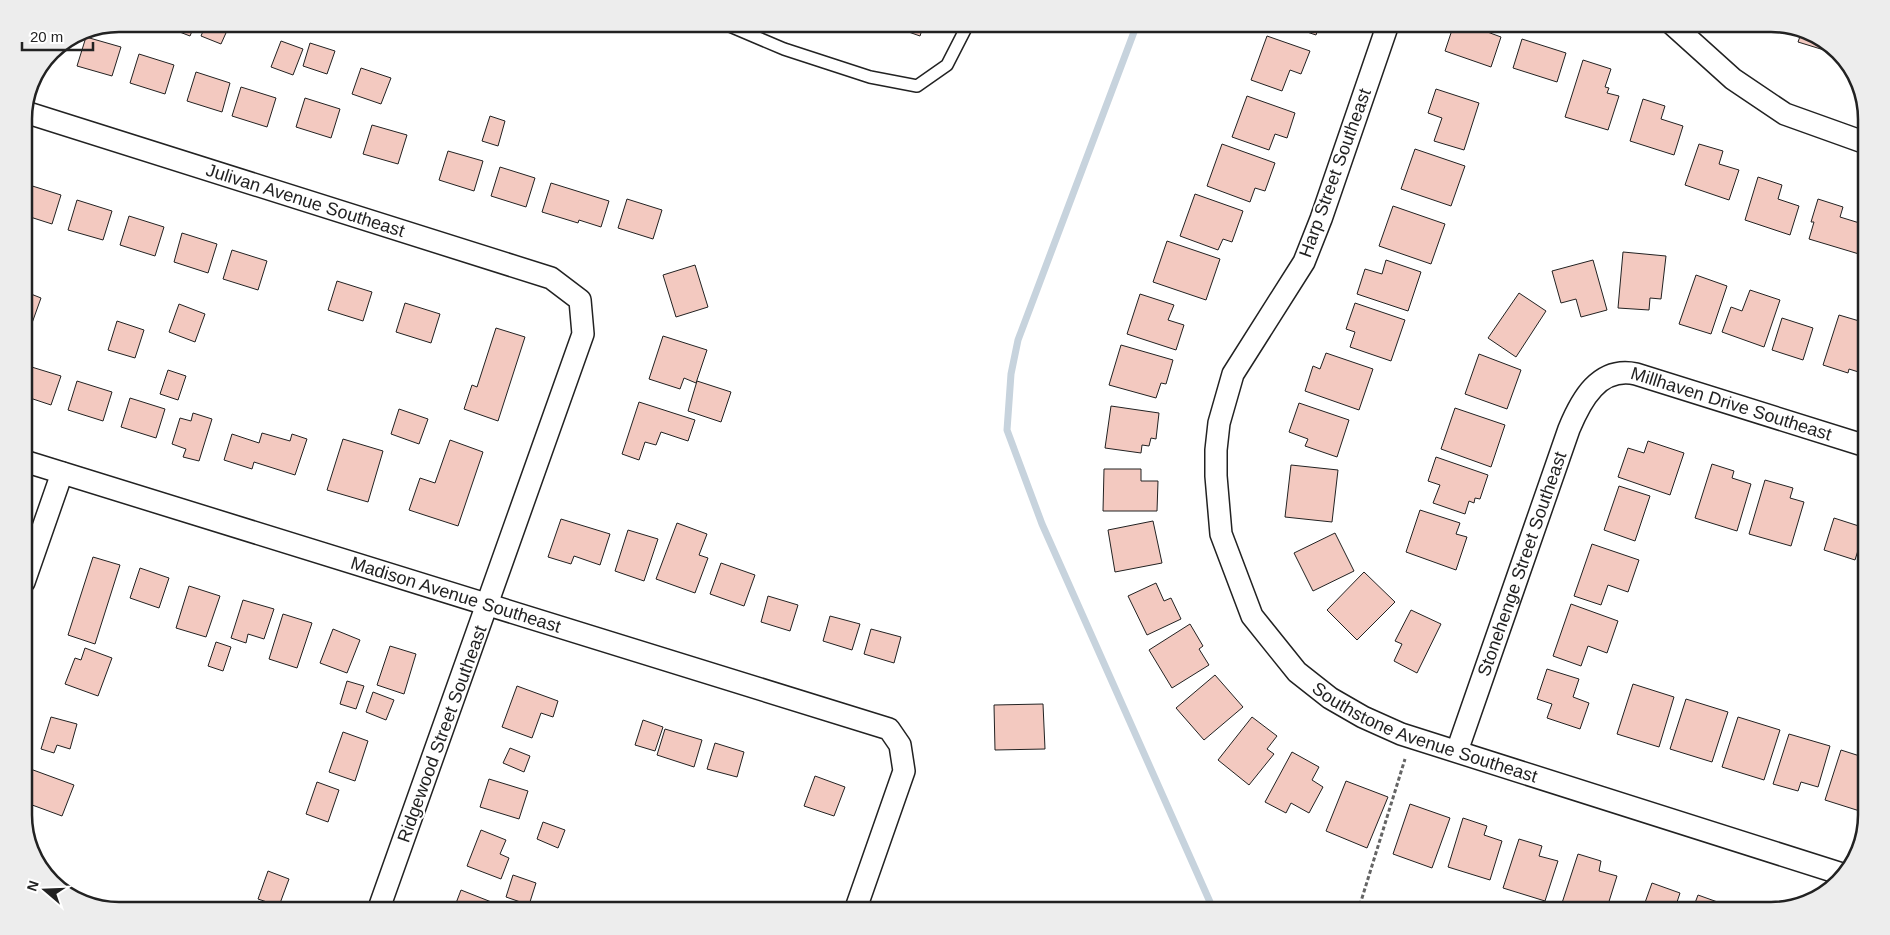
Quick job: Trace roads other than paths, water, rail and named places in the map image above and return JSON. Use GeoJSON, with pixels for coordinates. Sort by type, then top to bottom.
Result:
{"type":"FeatureCollection","features":[{"type":"Feature","properties":{"kind":"street","name":"Harp Street Southeast"},"geometry":{"type":"LineString","coordinates":[[1225,396],[1243,357],[1304,262],[1321,220],[1385,32]]}},
{"type":"Feature","properties":{"kind":"street"},"geometry":{"type":"LineString","coordinates":[[1681,32],[1733,78],[1785,114],[1857,140]]}},
{"type":"Feature","properties":{"kind":"street","name":"Julivan Avenue Southeast"},"geometry":{"type":"LineString","coordinates":[[33,115],[551,278],[580,300]]}},
{"type":"Feature","properties":{"kind":"street","name":"Ridgewood Street Southeast"},"geometry":{"type":"LineString","coordinates":[[381,902],[583,334],[580,300]]}},
{"type":"Feature","properties":{"kind":"street","name":"Millhaven Drive Southeast"},"geometry":{"type":"LineString","coordinates":[[1597,383],[1614,373],[1631,373],[1857,443]]}},
{"type":"Feature","properties":{"kind":"street","name":"Stonehenge Street Southeast"},"geometry":{"type":"LineString","coordinates":[[1457,751],[1569,429],[1585,396],[1597,383]]}},
{"type":"Feature","properties":{"kind":"street","name":"Southstone Avenue Southeast"},"geometry":{"type":"LineString","coordinates":[[1225,396],[1216,450],[1222,534],[1252,616],[1297,672],[1330,698],[1363,717],[1410,737],[1837,872]]}},
{"type":"Feature","properties":{"kind":"street","name":"Madison Avenue Southeast"},"geometry":{"type":"LineString","coordinates":[[33,464],[889,729],[900,745],[904,771],[858,902]]}},
{"type":"Feature","properties":{"kind":"street"},"geometry":{"type":"LineString","coordinates":[[33,556],[62,473]]}},
{"type":"Feature","properties":{"kind":"lane"},"geometry":{"type":"LineString","coordinates":[[744,32],[784,49],[870,77],[917,86],[947,65],[964,32]]}},
{"type":"Feature","properties":{"kind":"waterway"},"geometry":{"type":"LineString","coordinates":[[1134,32],[1018,340],[1011,374],[1007,430],[1042,524],[1210,902]]}}]}
